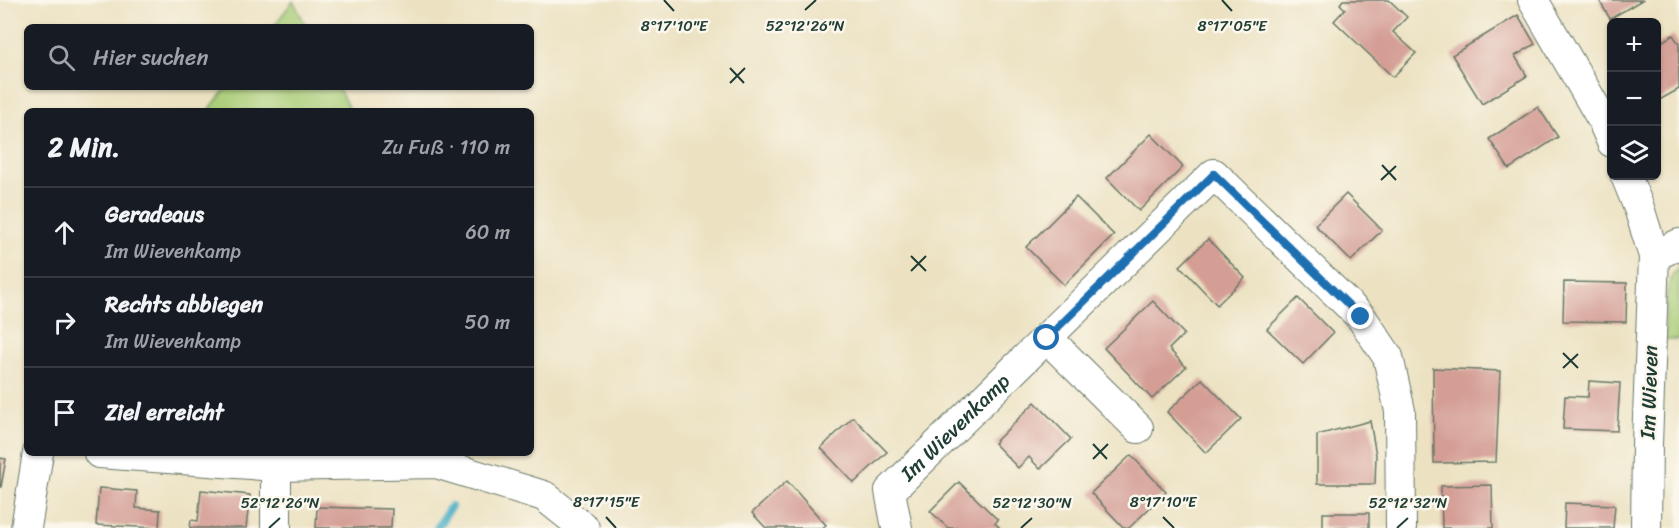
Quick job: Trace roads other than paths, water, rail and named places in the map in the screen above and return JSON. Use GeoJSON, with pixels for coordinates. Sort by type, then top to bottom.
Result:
{"type":"FeatureCollection","features":[{"type":"Feature","properties":{"kind":"street"},"geometry":{"type":"LineString","coordinates":[[1533,0],[1602,119],[1607,132]]}},
{"type":"Feature","properties":{"kind":"street","name":"Im Wievenkamp"},"geometry":{"type":"LineString","coordinates":[[897,528],[890,491],[1214,174],[1361,317],[1388,357],[1400,411],[1401,528]]}},
{"type":"Feature","properties":{"kind":"street","name":"Im Wieven"},"geometry":{"type":"LineString","coordinates":[[1628,180],[1640,208],[1666,250],[1647,444],[1646,528]]}},
{"type":"Feature","properties":{"kind":"street"},"geometry":{"type":"LineString","coordinates":[[1047,338],[1138,428]]}},
{"type":"Feature","properties":{"kind":"street"},"geometry":{"type":"LineString","coordinates":[[26,528],[38,456]]}},
{"type":"Feature","properties":{"kind":"street"},"geometry":{"type":"LineString","coordinates":[[140,456],[276,466],[436,463],[544,496],[584,528]]}},
{"type":"Feature","properties":{"kind":"street"},"geometry":{"type":"LineString","coordinates":[[276,466],[276,528]]}},
{"type":"Feature","properties":{"kind":"waterway"},"geometry":{"type":"LineString","coordinates":[[437,528],[451,506]]}}]}
